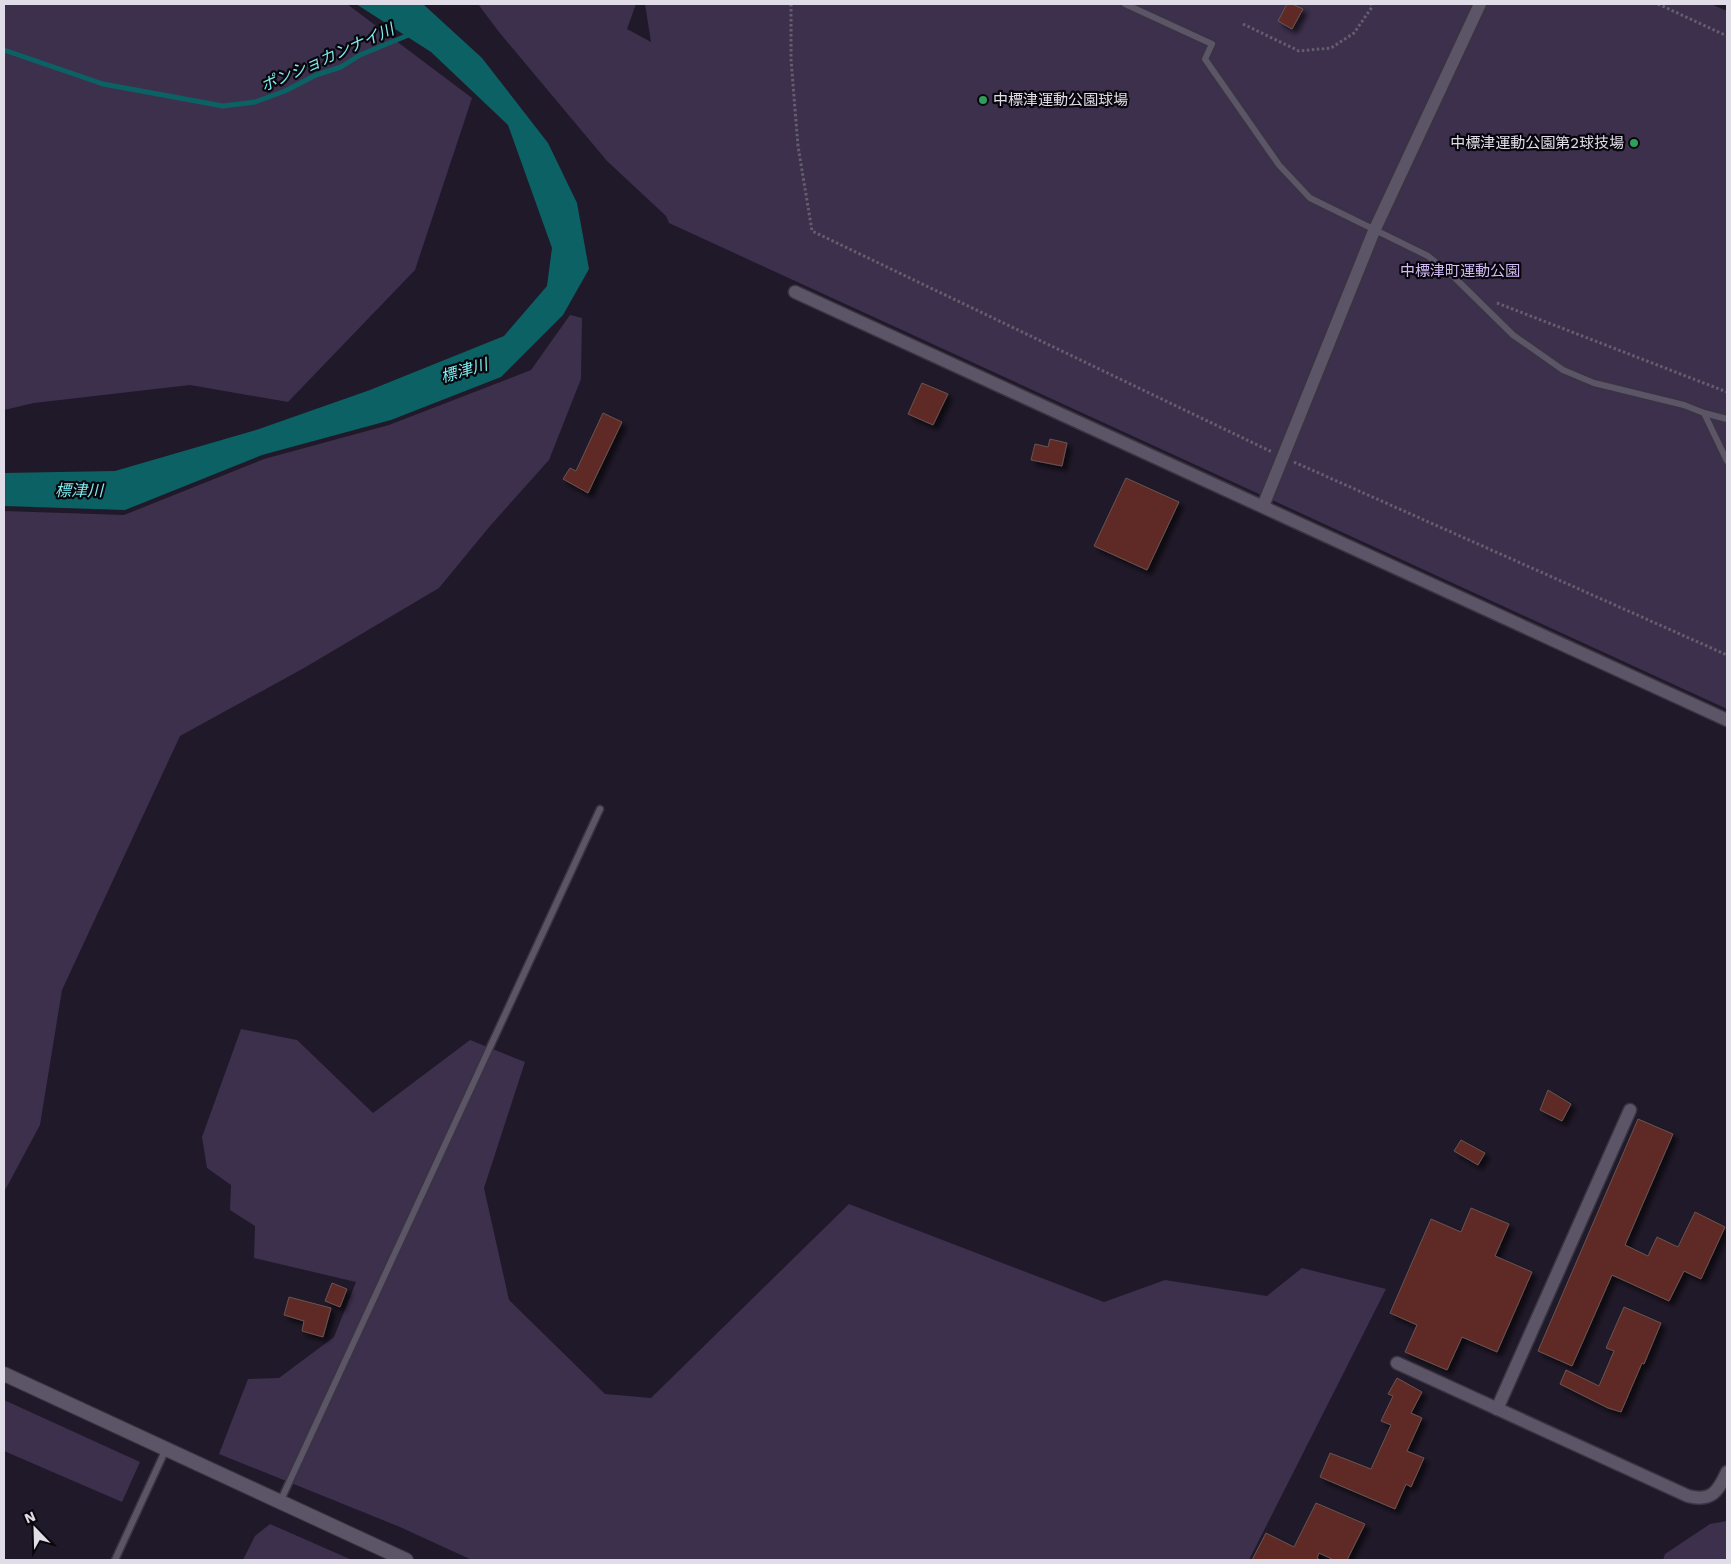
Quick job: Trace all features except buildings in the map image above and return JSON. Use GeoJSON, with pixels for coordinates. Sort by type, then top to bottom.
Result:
{"type":"FeatureCollection","features":[{"type":"Feature","properties":{"kind":"street"},"geometry":{"type":"LineString","coordinates":[[1263,506],[1374,231],[1480,4]]}},
{"type":"Feature","properties":{"kind":"street"},"geometry":{"type":"LineString","coordinates":[[795,292],[1727,720]]}},
{"type":"Feature","properties":{"kind":"street"},"geometry":{"type":"LineString","coordinates":[[1497,1409],[1630,1110]]}},
{"type":"Feature","properties":{"kind":"street"},"geometry":{"type":"LineString","coordinates":[[1397,1363],[1688,1496],[1708,1497],[1722,1485],[1727,1472]]}},
{"type":"Feature","properties":{"kind":"street"},"geometry":{"type":"LineString","coordinates":[[4,1374],[406,1560]]}},
{"type":"Feature","properties":{"kind":"lane"},"geometry":{"type":"LineString","coordinates":[[1125,4],[1212,44],[1204,59],[1279,166],[1310,198],[1428,256],[1455,278],[1513,334],[1563,370],[1594,383],[1684,405],[1727,419]]}},
{"type":"Feature","properties":{"kind":"lane"},"geometry":{"type":"LineString","coordinates":[[1704,413],[1727,461]]}},
{"type":"Feature","properties":{"kind":"lane"},"geometry":{"type":"LineString","coordinates":[[280,1502],[600,809]]}},
{"type":"Feature","properties":{"kind":"lane"},"geometry":{"type":"LineString","coordinates":[[115,1560],[166,1449]]}},
{"type":"Feature","properties":{"kind":"path"},"geometry":{"type":"LineString","coordinates":[[791,4],[791,59],[798,146],[812,231],[1283,457],[1727,655]]}},
{"type":"Feature","properties":{"kind":"path"},"geometry":{"type":"LineString","coordinates":[[1243,24],[1299,51],[1331,48],[1354,34],[1372,7],[1371,4]]}},
{"type":"Feature","properties":{"kind":"path"},"geometry":{"type":"LineString","coordinates":[[1658,4],[1727,36]]}},
{"type":"Feature","properties":{"kind":"path"},"geometry":{"type":"LineString","coordinates":[[1489,298],[1497,303],[1727,392]]}},
{"type":"Feature","properties":{"kind":"green space"},"geometry":{"type":"Polygon","coordinates":[[[4,4],[347,4],[472,98],[415,270],[288,402],[190,385],[34,403],[4,410],[4,4]]]}},
{"type":"Feature","properties":{"kind":"green space","name":"中標津町運動公園"},"geometry":{"type":"Polygon","coordinates":[[[478,4],[636,4],[627,29],[651,42],[645,4],[1711,4],[1727,11],[1727,709],[669,223],[666,216],[607,161],[499,32],[478,4]]]}},
{"type":"Feature","properties":{"kind":"green space"},"geometry":{"type":"Polygon","coordinates":[[[570,315],[582,318],[581,379],[549,460],[490,526],[439,588],[304,668],[180,736],[62,990],[40,1125],[4,1192],[4,511],[124,515],[264,459],[389,425],[531,370],[570,315]]]}},
{"type":"Feature","properties":{"kind":"green space"},"geometry":{"type":"Polygon","coordinates":[[[241,1029],[297,1040],[373,1113],[470,1040],[525,1062],[484,1188],[509,1300],[605,1394],[651,1398],[849,1204],[1104,1302],[1165,1280],[1267,1296],[1302,1268],[1386,1289],[1249,1560],[472,1560],[400,1527],[219,1454],[248,1379],[279,1378],[334,1337],[356,1282],[254,1258],[255,1226],[230,1210],[231,1185],[207,1168],[202,1137],[241,1029]]]}},
{"type":"Feature","properties":{"kind":"green space"},"geometry":{"type":"Polygon","coordinates":[[[4,1400],[140,1462],[122,1502],[4,1451],[4,1400]]]}},
{"type":"Feature","properties":{"kind":"green space"},"geometry":{"type":"Polygon","coordinates":[[[1727,1521],[1727,1560],[1663,1560],[1665,1554],[1710,1524],[1727,1521]]]}},
{"type":"Feature","properties":{"kind":"green space"},"geometry":{"type":"Polygon","coordinates":[[[270,1524],[352,1560],[243,1560],[255,1536],[270,1524]]]}},
{"type":"Feature","properties":{"kind":"water","name":"標津川"},"geometry":{"type":"Polygon","coordinates":[[[356,4],[423,4],[482,58],[548,143],[577,203],[589,269],[563,315],[501,377],[391,420],[262,455],[125,510],[4,506],[4,473],[115,471],[259,429],[370,390],[504,336],[547,286],[552,248],[508,125],[431,52],[356,4]]]}},
{"type":"Feature","properties":{"kind":"waterway","name":"ポンショカンナイ川"},"geometry":{"type":"LineString","coordinates":[[4,50],[103,84],[223,106],[255,102],[285,91],[316,75],[341,67],[360,55],[411,34]]}},
{"type":"Feature","properties":{"kind":"place","name":"中標津運動公園球場"},"geometry":{"type":"Point","coordinates":[983,100]}},
{"type":"Feature","properties":{"kind":"place","name":"中標津運動公園第2球技場"},"geometry":{"type":"Point","coordinates":[1634,143]}}]}
